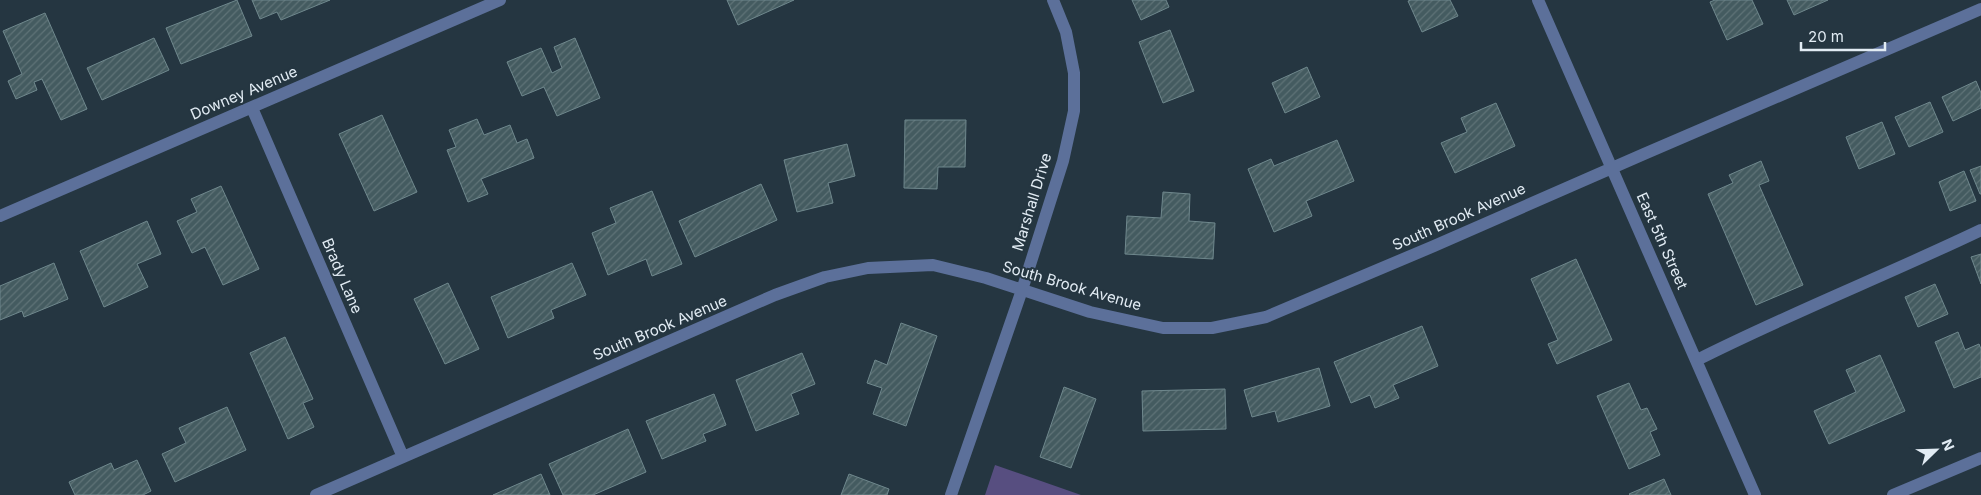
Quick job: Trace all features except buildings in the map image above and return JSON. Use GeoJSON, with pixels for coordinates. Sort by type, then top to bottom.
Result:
{"type":"FeatureCollection","features":[{"type":"Feature","properties":{"kind":"street","name":"Downey Avenue"},"geometry":{"type":"LineString","coordinates":[[0,216],[500,0]]}},
{"type":"Feature","properties":{"kind":"street","name":"Marshall Drive"},"geometry":{"type":"LineString","coordinates":[[951,495],[1022,290],[1063,162],[1074,111],[1072,65],[1066,32],[1053,0]]}},
{"type":"Feature","properties":{"kind":"street","name":"East 5th Street"},"geometry":{"type":"LineString","coordinates":[[1538,0],[1755,495]]}},
{"type":"Feature","properties":{"kind":"street","name":"South Brook Avenue"},"geometry":{"type":"LineString","coordinates":[[316,495],[776,295],[825,277],[868,268],[933,265],[1022,290],[1090,312],[1163,328],[1212,328],[1266,317],[1981,9]]}},
{"type":"Feature","properties":{"kind":"street","name":"Brady Lane"},"geometry":{"type":"LineString","coordinates":[[252,108],[403,457]]}},
{"type":"Feature","properties":{"kind":"street"},"geometry":{"type":"LineString","coordinates":[[1696,360],[1761,328],[1909,264],[1981,230]]}},
{"type":"Feature","properties":{"kind":"street"},"geometry":{"type":"LineString","coordinates":[[1893,495],[1981,458]]}},
{"type":"Feature","properties":{"kind":"shaded area"},"geometry":{"type":"Polygon","coordinates":[[[995,465],[1081,495],[985,495],[995,465]]]}}]}
